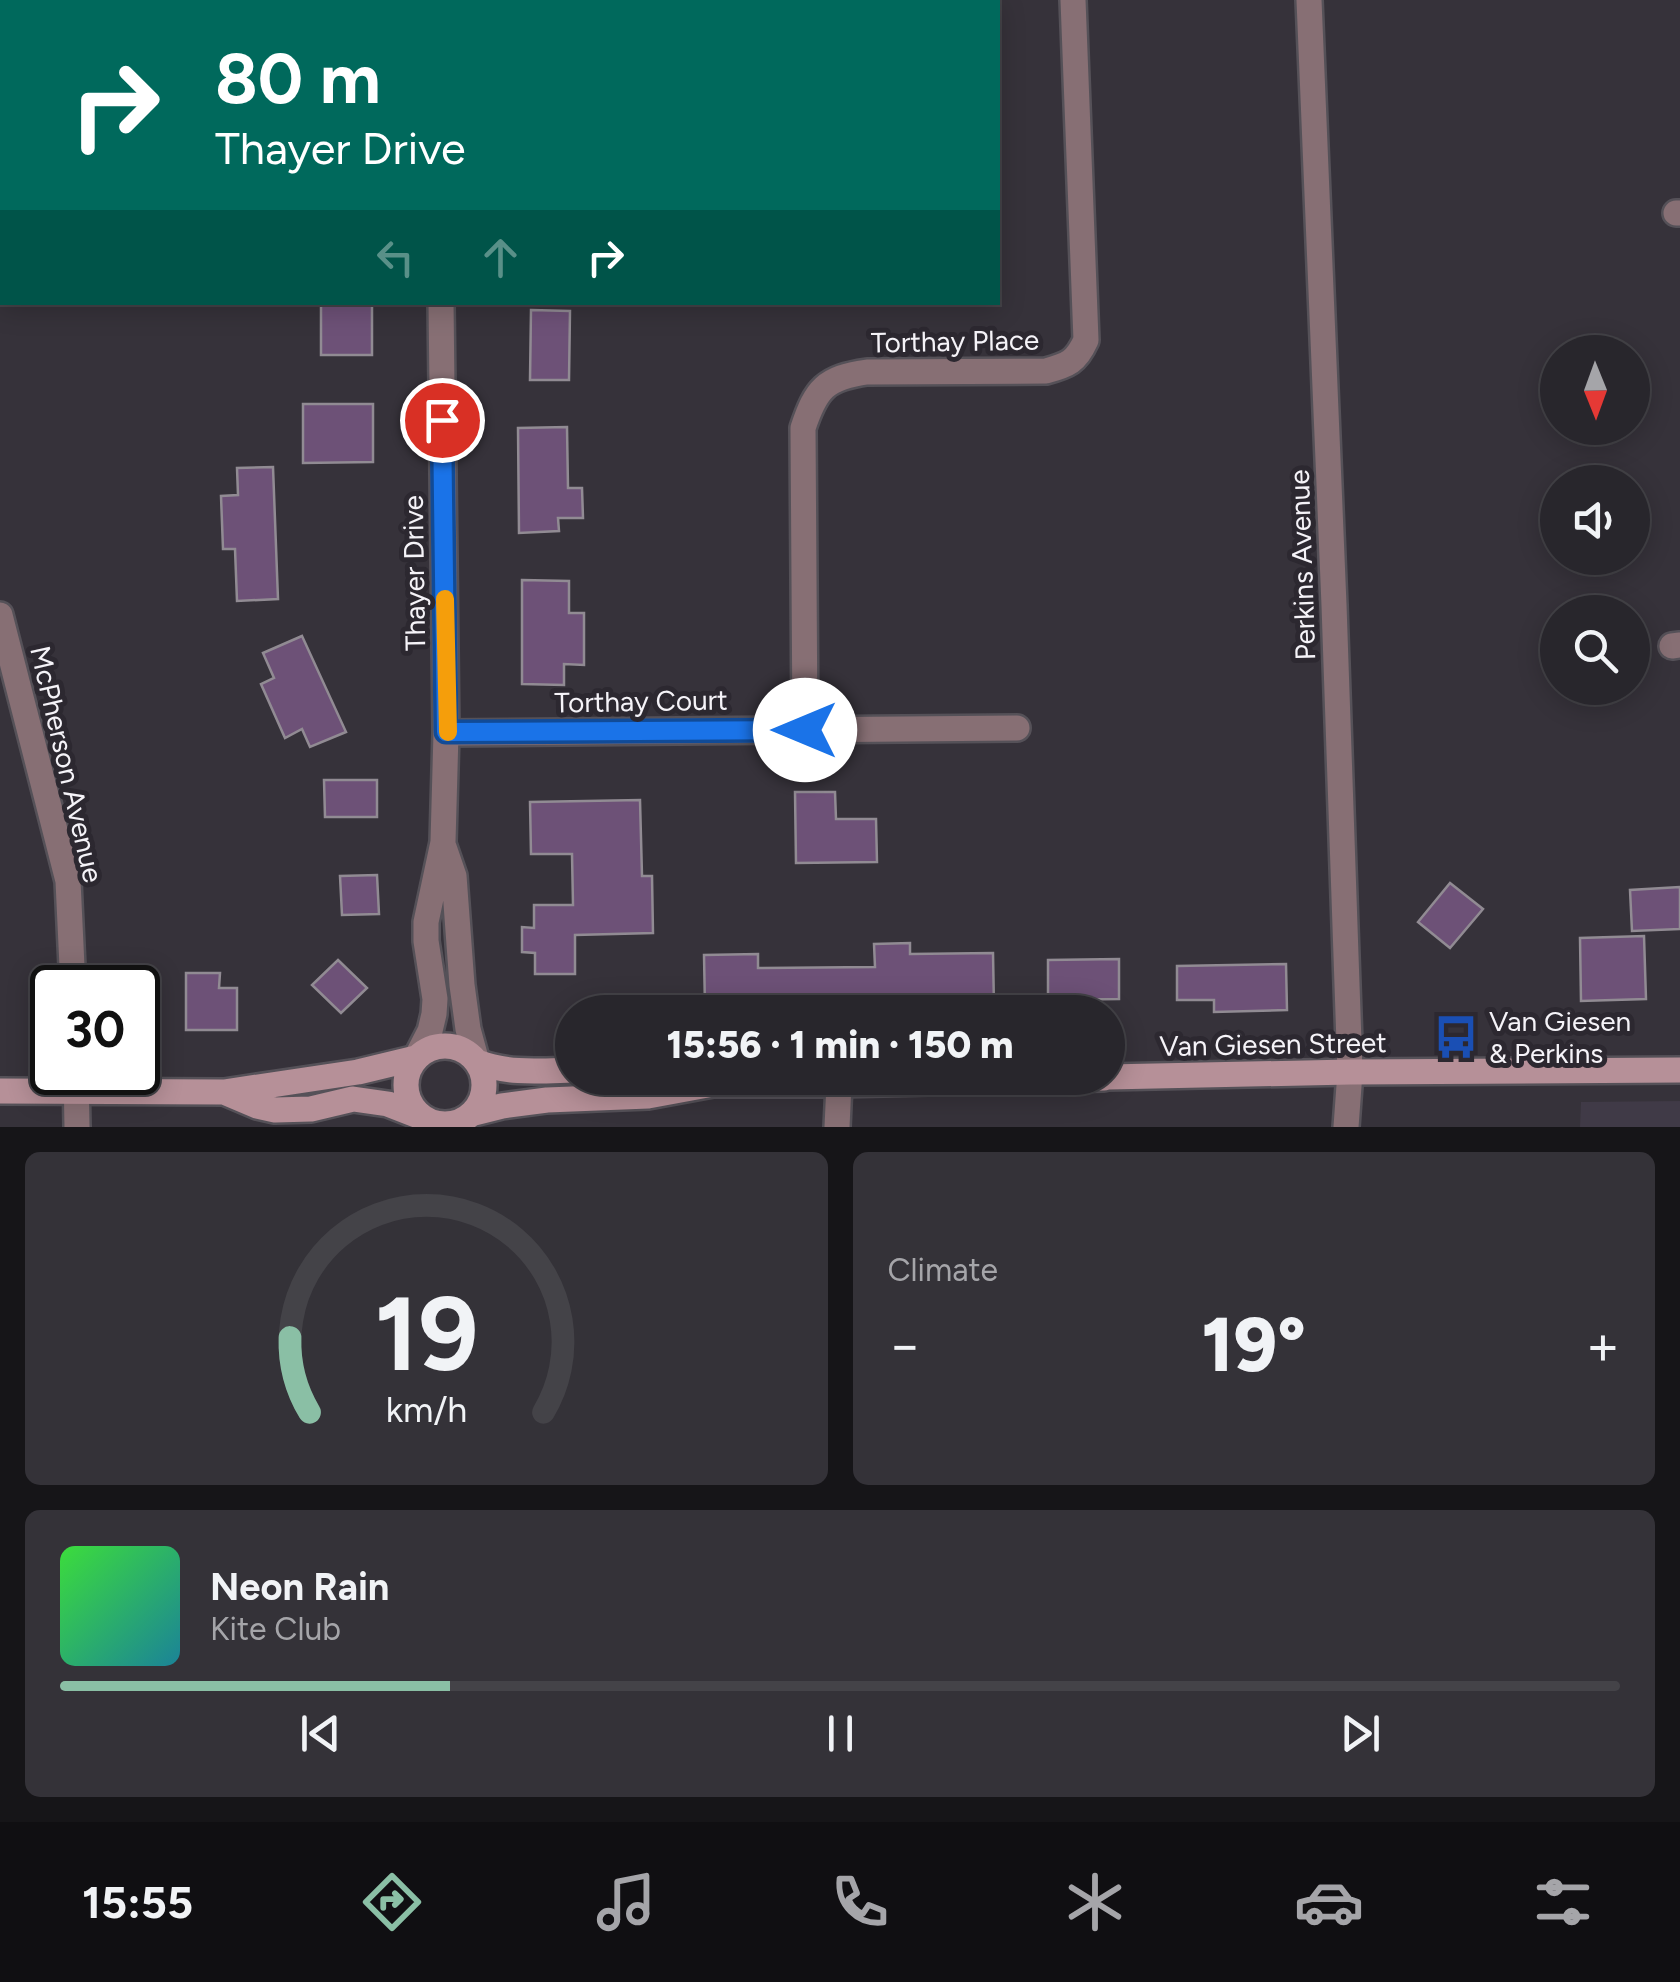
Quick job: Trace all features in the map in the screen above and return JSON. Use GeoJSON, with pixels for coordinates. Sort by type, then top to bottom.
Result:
{"type":"FeatureCollection","features":[{"type":"Feature","properties":{"kind":"main road"},"geometry":{"type":"LineString","coordinates":[[224,1092],[275,1110],[311,1109],[353,1099],[410,1111],[423,1122],[454,1124],[472,1120],[484,1088],[484,1075],[470,1054],[459,1048],[436,1046],[416,1058],[406,1076],[406,1087],[413,1109],[423,1122]]}},
{"type":"Feature","properties":{"kind":"main road"},"geometry":{"type":"LineString","coordinates":[[160,1087],[224,1092],[358,1072],[416,1058]]}},
{"type":"Feature","properties":{"kind":"main road"},"geometry":{"type":"LineString","coordinates":[[478,1062],[533,1073],[555,1071]]}},
{"type":"Feature","properties":{"kind":"main road","name":"Van Giesen Street"},"geometry":{"type":"LineString","coordinates":[[1125,1078],[1680,1070]]}},
{"type":"Feature","properties":{"kind":"main road"},"geometry":{"type":"LineString","coordinates":[[0,1092],[30,1088]]}},
{"type":"Feature","properties":{"kind":"main road","name":"Van Giesen Street"},"geometry":{"type":"LineString","coordinates":[[472,1120],[502,1106],[653,1095]]}},
{"type":"Feature","properties":{"kind":"street","name":"Torthay Place"},"geometry":{"type":"LineString","coordinates":[[805,730],[803,428],[812,400],[821,388],[846,374],[1046,370],[1064,366],[1078,356],[1086,340],[1073,0]]}},
{"type":"Feature","properties":{"kind":"street","name":"Perkins Avenue"},"geometry":{"type":"LineString","coordinates":[[1308,0],[1350,1072],[1346,1127]]}},
{"type":"Feature","properties":{"kind":"street","name":"Thayer Drive"},"geometry":{"type":"LineString","coordinates":[[416,1058],[434,1014],[426,922],[443,842],[446,732],[441,305]]}},
{"type":"Feature","properties":{"kind":"street","name":"McPherson Avenue"},"geometry":{"type":"LineString","coordinates":[[0,615],[68,881],[71,965]]}},
{"type":"Feature","properties":{"kind":"street","name":"Torthay Court"},"geometry":{"type":"LineString","coordinates":[[446,732],[1017,728]]}},
{"type":"Feature","properties":{"kind":"street","name":"Thayer Drive"},"geometry":{"type":"LineString","coordinates":[[443,842],[454,876],[462,985],[468,1029],[478,1062]]}},
{"type":"Feature","properties":{"kind":"street"},"geometry":{"type":"LineString","coordinates":[[77,1095],[77,1127]]}},
{"type":"Feature","properties":{"kind":"street"},"geometry":{"type":"LineString","coordinates":[[837,1127],[839,1095]]}},
{"type":"Feature","properties":{"kind":"shaded area"},"geometry":{"type":"Polygon","coordinates":[[[1680,1101],[1680,1127],[1580,1127],[1581,1102],[1680,1101]]]}},
{"type":"Feature","properties":{"kind":"building"},"geometry":{"type":"Polygon","coordinates":[[[321,305],[372,305],[372,355],[321,355],[321,305]]]}},
{"type":"Feature","properties":{"kind":"building"},"geometry":{"type":"Polygon","coordinates":[[[531,310],[570,311],[569,380],[530,380],[531,310]]]}},
{"type":"Feature","properties":{"kind":"building"},"geometry":{"type":"Polygon","coordinates":[[[303,404],[373,404],[373,462],[303,463],[303,404]]]}},
{"type":"Feature","properties":{"kind":"building"},"geometry":{"type":"Polygon","coordinates":[[[567,427],[568,488],[582,488],[583,518],[558,518],[559,531],[519,533],[518,428],[567,427]]]}},
{"type":"Feature","properties":{"kind":"building"},"geometry":{"type":"Polygon","coordinates":[[[273,467],[278,599],[237,601],[235,549],[223,549],[221,496],[238,495],[237,468],[273,467]]]}},
{"type":"Feature","properties":{"kind":"building"},"geometry":{"type":"Polygon","coordinates":[[[522,580],[569,581],[569,613],[584,613],[584,665],[564,664],[564,685],[522,684],[522,580]]]}},
{"type":"Feature","properties":{"kind":"building"},"geometry":{"type":"Polygon","coordinates":[[[302,636],[346,732],[310,747],[302,729],[285,738],[261,684],[274,678],[263,653],[302,636]]]}},
{"type":"Feature","properties":{"kind":"building"},"geometry":{"type":"Polygon","coordinates":[[[324,780],[377,780],[377,817],[325,817],[324,780]]]}},
{"type":"Feature","properties":{"kind":"building"},"geometry":{"type":"Polygon","coordinates":[[[795,792],[835,792],[836,819],[876,819],[877,862],[796,863],[795,792]]]}},
{"type":"Feature","properties":{"kind":"building"},"geometry":{"type":"Polygon","coordinates":[[[640,800],[642,876],[652,876],[653,933],[575,935],[575,974],[535,974],[535,953],[522,952],[522,927],[534,928],[534,905],[573,905],[572,854],[531,854],[530,802],[640,800]]]}},
{"type":"Feature","properties":{"kind":"building"},"geometry":{"type":"Polygon","coordinates":[[[377,875],[379,914],[342,915],[340,876],[377,875]]]}},
{"type":"Feature","properties":{"kind":"building"},"geometry":{"type":"Polygon","coordinates":[[[1450,883],[1483,909],[1450,948],[1418,922],[1450,883]]]}},
{"type":"Feature","properties":{"kind":"building"},"geometry":{"type":"Polygon","coordinates":[[[1680,887],[1680,929],[1632,931],[1630,890],[1680,887]]]}},
{"type":"Feature","properties":{"kind":"building"},"geometry":{"type":"Polygon","coordinates":[[[1644,936],[1646,999],[1581,1001],[1580,938],[1644,936]]]}},
{"type":"Feature","properties":{"kind":"building"},"geometry":{"type":"Polygon","coordinates":[[[910,943],[910,954],[993,953],[994,995],[705,995],[704,955],[758,954],[758,968],[875,967],[874,944],[910,943]]]}},
{"type":"Feature","properties":{"kind":"building"},"geometry":{"type":"Polygon","coordinates":[[[1119,959],[1119,995],[1048,995],[1048,960],[1119,959]]]}},
{"type":"Feature","properties":{"kind":"building"},"geometry":{"type":"Polygon","coordinates":[[[338,960],[367,988],[341,1013],[312,985],[338,960]]]}},
{"type":"Feature","properties":{"kind":"building"},"geometry":{"type":"Polygon","coordinates":[[[1286,964],[1287,1010],[1214,1012],[1214,1000],[1177,1000],[1177,966],[1286,964]]]}},
{"type":"Feature","properties":{"kind":"building"},"geometry":{"type":"Polygon","coordinates":[[[186,973],[220,973],[219,988],[237,988],[237,1030],[186,1030],[186,973]]]}},
{"type":"Feature","properties":{"kind":"slow traffic"},"geometry":{"type":"LineString","coordinates":[[445,599],[448,732]]}},
{"type":"Feature","properties":{"kind":"place","name":"Van Giesen & Perkins"},"geometry":{"type":"Point","coordinates":[1456,1037]}},
{"type":"Feature","properties":{"kind":"route"},"geometry":{"type":"LineString","coordinates":[[442,420],[446,732],[805,730]]}}]}
